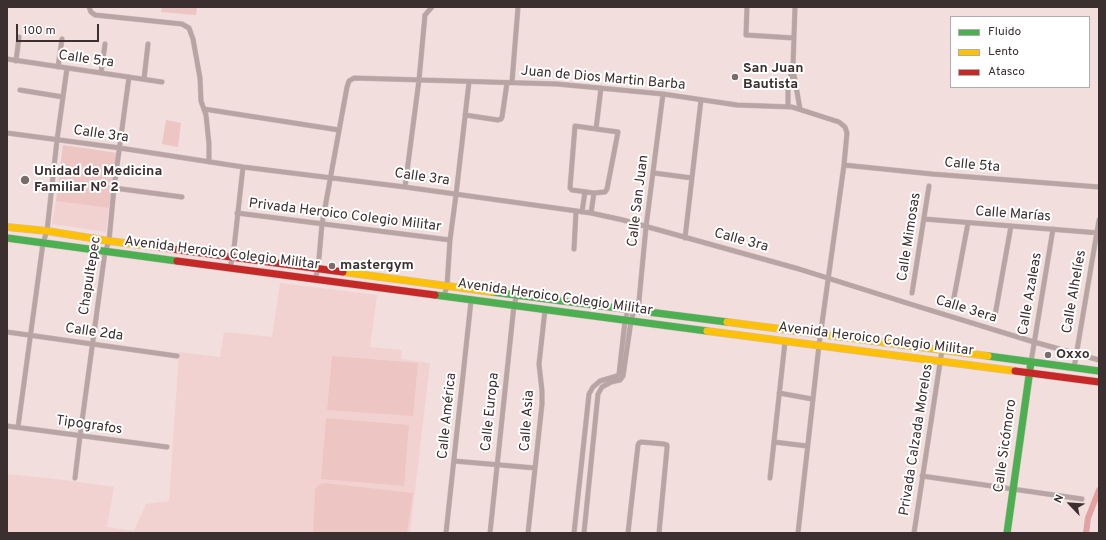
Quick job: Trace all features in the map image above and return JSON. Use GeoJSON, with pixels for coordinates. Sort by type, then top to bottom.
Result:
{"type":"FeatureCollection","features":[{"type":"Feature","properties":{"kind":"main road","name":"Avenida Heroico Colegio Militar"},"geometry":{"type":"LineString","coordinates":[[7,227],[47,231],[109,241],[634,311],[1099,371]]}},
{"type":"Feature","properties":{"kind":"main road","name":"Avenida Heroico Colegio Militar"},"geometry":{"type":"LineString","coordinates":[[7,238],[444,296],[471,301],[1099,382]]}},
{"type":"Feature","properties":{"kind":"main road","name":"Calle Sicómoro"},"geometry":{"type":"LineString","coordinates":[[1007,533],[1031,362]]}},
{"type":"Feature","properties":{"kind":"street"},"geometry":{"type":"LineString","coordinates":[[90,7],[91,12],[95,15],[182,24],[191,32],[200,78],[201,101],[206,115],[209,162]]}},
{"type":"Feature","properties":{"kind":"street"},"geometry":{"type":"LineString","coordinates":[[405,187],[419,80],[425,15],[432,7]]}},
{"type":"Feature","properties":{"kind":"street"},"geometry":{"type":"LineString","coordinates":[[465,116],[498,120],[502,117],[510,83],[518,7]]}},
{"type":"Feature","properties":{"kind":"street"},"geometry":{"type":"LineString","coordinates":[[747,7],[746,35],[794,38]]}},
{"type":"Feature","properties":{"kind":"street"},"geometry":{"type":"LineString","coordinates":[[788,107],[788,87],[792,66],[795,7]]}},
{"type":"Feature","properties":{"kind":"street"},"geometry":{"type":"LineString","coordinates":[[16,61],[19,37]]}},
{"type":"Feature","properties":{"kind":"street"},"geometry":{"type":"LineString","coordinates":[[58,67],[62,39]]}},
{"type":"Feature","properties":{"kind":"street"},"geometry":{"type":"LineString","coordinates":[[101,73],[105,44]]}},
{"type":"Feature","properties":{"kind":"street"},"geometry":{"type":"LineString","coordinates":[[144,79],[148,44]]}},
{"type":"Feature","properties":{"kind":"street","name":"Calle 5ra"},"geometry":{"type":"LineString","coordinates":[[7,59],[162,82]]}},
{"type":"Feature","properties":{"kind":"street"},"geometry":{"type":"LineString","coordinates":[[792,66],[800,109]]}},
{"type":"Feature","properties":{"kind":"street"},"geometry":{"type":"LineString","coordinates":[[18,427],[43,242],[47,231],[67,68]]}},
{"type":"Feature","properties":{"kind":"street","name":"Chapultepec"},"geometry":{"type":"LineString","coordinates":[[75,478],[105,252],[109,241],[114,188],[129,77]]}},
{"type":"Feature","properties":{"kind":"street","name":"Juan de Dios Martin Barba"},"geometry":{"type":"LineString","coordinates":[[339,130],[349,80],[354,78],[557,84],[663,94],[737,105],[788,107],[800,109],[838,122],[845,127],[844,165]]}},
{"type":"Feature","properties":{"kind":"street"},"geometry":{"type":"LineString","coordinates":[[444,296],[447,286],[450,240],[469,82]]}},
{"type":"Feature","properties":{"kind":"street"},"geometry":{"type":"LineString","coordinates":[[596,129],[601,88]]}},
{"type":"Feature","properties":{"kind":"street"},"geometry":{"type":"LineString","coordinates":[[20,90],[63,97]]}},
{"type":"Feature","properties":{"kind":"street","name":"Calle San Juan"},"geometry":{"type":"LineString","coordinates":[[628,321],[634,311],[654,173],[663,94]]}},
{"type":"Feature","properties":{"kind":"street"},"geometry":{"type":"LineString","coordinates":[[685,238],[701,100]]}},
{"type":"Feature","properties":{"kind":"street"},"geometry":{"type":"LineString","coordinates":[[204,109],[339,130],[322,224],[318,268],[315,279]]}},
{"type":"Feature","properties":{"kind":"street"},"geometry":{"type":"LineString","coordinates":[[575,126],[596,129],[618,132],[607,189],[603,192],[594,193],[572,190],[569,187],[575,126]]}},
{"type":"Feature","properties":{"kind":"street","name":"Calle 3ra"},"geometry":{"type":"LineString","coordinates":[[7,133],[120,148],[243,168],[331,177],[591,213],[646,226],[828,278]]}},
{"type":"Feature","properties":{"kind":"street"},"geometry":{"type":"LineString","coordinates":[[798,533],[820,335],[844,165]]}},
{"type":"Feature","properties":{"kind":"street","name":"Calle 5ta"},"geometry":{"type":"LineString","coordinates":[[844,165],[932,174],[1099,187]]}},
{"type":"Feature","properties":{"kind":"street"},"geometry":{"type":"LineString","coordinates":[[230,267],[234,257],[243,168]]}},
{"type":"Feature","properties":{"kind":"street"},"geometry":{"type":"LineString","coordinates":[[654,173],[692,178]]}},
{"type":"Feature","properties":{"kind":"street","name":"Calle Mimosas"},"geometry":{"type":"LineString","coordinates":[[912,293],[929,186]]}},
{"type":"Feature","properties":{"kind":"street"},"geometry":{"type":"LineString","coordinates":[[114,188],[182,197]]}},
{"type":"Feature","properties":{"kind":"street"},"geometry":{"type":"LineString","coordinates":[[582,212],[584,192]]}},
{"type":"Feature","properties":{"kind":"street"},"geometry":{"type":"LineString","coordinates":[[591,213],[594,193]]}},
{"type":"Feature","properties":{"kind":"street"},"geometry":{"type":"LineString","coordinates":[[574,249],[576,211]]}},
{"type":"Feature","properties":{"kind":"street","name":"Privada Heroico Colegio Militar"},"geometry":{"type":"LineString","coordinates":[[238,214],[450,240]]}},
{"type":"Feature","properties":{"kind":"street","name":"Calle Marías"},"geometry":{"type":"LineString","coordinates":[[924,219],[1098,233]]}},
{"type":"Feature","properties":{"kind":"street","name":"Calle Alhelíes"},"geometry":{"type":"LineString","coordinates":[[1074,368],[1099,220]]}},
{"type":"Feature","properties":{"kind":"street"},"geometry":{"type":"LineString","coordinates":[[952,308],[968,223]]}},
{"type":"Feature","properties":{"kind":"street"},"geometry":{"type":"LineString","coordinates":[[994,321],[1011,226]]}},
{"type":"Feature","properties":{"kind":"street","name":"Calle Azaleas"},"geometry":{"type":"LineString","coordinates":[[1031,362],[1053,229]]}},
{"type":"Feature","properties":{"kind":"street","name":"Calle 3era"},"geometry":{"type":"LineString","coordinates":[[828,278],[1034,342],[1099,360]]}},
{"type":"Feature","properties":{"kind":"street","name":"Calle Europa"},"geometry":{"type":"LineString","coordinates":[[490,533],[514,306],[517,295]]}},
{"type":"Feature","properties":{"kind":"street","name":"Calle América"},"geometry":{"type":"LineString","coordinates":[[446,533],[471,301]]}},
{"type":"Feature","properties":{"kind":"street","name":"Calle Asia"},"geometry":{"type":"LineString","coordinates":[[528,533],[542,404],[539,364],[545,310]]}},
{"type":"Feature","properties":{"kind":"street"},"geometry":{"type":"LineString","coordinates":[[574,533],[590,394],[593,386],[600,381],[619,374],[628,321]]}},
{"type":"Feature","properties":{"kind":"street"},"geometry":{"type":"LineString","coordinates":[[584,533],[598,394],[602,387],[611,382],[619,381],[623,376],[628,321]]}},
{"type":"Feature","properties":{"kind":"street","name":"Calle 2da"},"geometry":{"type":"LineString","coordinates":[[7,332],[177,356]]}},
{"type":"Feature","properties":{"kind":"street"},"geometry":{"type":"LineString","coordinates":[[770,478],[785,342]]}},
{"type":"Feature","properties":{"kind":"street","name":"Privada Calzada Morelos"},"geometry":{"type":"LineString","coordinates":[[914,533],[942,350]]}},
{"type":"Feature","properties":{"kind":"street"},"geometry":{"type":"LineString","coordinates":[[596,384],[602,387]]}},
{"type":"Feature","properties":{"kind":"street"},"geometry":{"type":"LineString","coordinates":[[779,393],[812,399]]}},
{"type":"Feature","properties":{"kind":"street","name":"Tipografos"},"geometry":{"type":"LineString","coordinates":[[7,426],[167,447]]}},
{"type":"Feature","properties":{"kind":"street"},"geometry":{"type":"LineString","coordinates":[[628,533],[638,448],[639,443],[642,442],[667,445],[659,533]]}},
{"type":"Feature","properties":{"kind":"street"},"geometry":{"type":"LineString","coordinates":[[774,442],[807,446]]}},
{"type":"Feature","properties":{"kind":"street"},"geometry":{"type":"LineString","coordinates":[[454,461],[535,468]]}},
{"type":"Feature","properties":{"kind":"street"},"geometry":{"type":"LineString","coordinates":[[922,476],[1082,500]]}},
{"type":"Feature","properties":{"kind":"street"},"geometry":{"type":"LineString","coordinates":[[578,498],[587,498]]}},
{"type":"Feature","properties":{"kind":"shaded area"},"geometry":{"type":"Polygon","coordinates":[[[162,7],[197,7],[196,15],[161,12],[162,7]]]}},
{"type":"Feature","properties":{"kind":"shaded area"},"geometry":{"type":"Polygon","coordinates":[[[166,120],[181,123],[178,147],[162,144],[166,120]]]}},
{"type":"Feature","properties":{"kind":"shaded area"},"geometry":{"type":"Polygon","coordinates":[[[63,145],[118,153],[109,208],[56,201],[63,145]]]}},
{"type":"Feature","properties":{"kind":"shaded area"},"geometry":{"type":"Polygon","coordinates":[[[56,201],[109,208],[106,232],[52,224],[56,201]]]}},
{"type":"Feature","properties":{"kind":"shaded area"},"geometry":{"type":"Polygon","coordinates":[[[280,283],[377,295],[370,347],[402,350],[401,359],[430,363],[410,533],[7,533],[7,474],[114,487],[107,527],[134,531],[146,504],[169,501],[179,352],[220,357],[224,332],[272,337],[280,283]]]}},
{"type":"Feature","properties":{"kind":"shaded area"},"geometry":{"type":"Polygon","coordinates":[[[332,356],[418,363],[413,416],[327,410],[332,356]]]}},
{"type":"Feature","properties":{"kind":"shaded area"},"geometry":{"type":"Polygon","coordinates":[[[326,418],[409,425],[404,486],[321,479],[326,418]]]}},
{"type":"Feature","properties":{"kind":"shaded area"},"geometry":{"type":"Polygon","coordinates":[[[325,483],[413,493],[407,533],[313,533],[315,489],[320,484],[325,483]]]}},
{"type":"Feature","properties":{"kind":"waterway"},"geometry":{"type":"LineString","coordinates":[[1086,533],[1088,518],[1099,490]]}},
{"type":"Feature","properties":{"kind":"traffic: fast"},"geometry":{"type":"LineString","coordinates":[[7,238],[177,261]]}},
{"type":"Feature","properties":{"kind":"traffic: fast"},"geometry":{"type":"LineString","coordinates":[[492,292],[727,322]]}},
{"type":"Feature","properties":{"kind":"traffic: fast"},"geometry":{"type":"LineString","coordinates":[[435,295],[707,331]]}},
{"type":"Feature","properties":{"kind":"traffic: fast"},"geometry":{"type":"LineString","coordinates":[[988,356],[1099,371]]}},
{"type":"Feature","properties":{"kind":"traffic: fast"},"geometry":{"type":"LineString","coordinates":[[1007,533],[1031,362]]}},
{"type":"Feature","properties":{"kind":"traffic: slow"},"geometry":{"type":"LineString","coordinates":[[7,227],[47,231],[157,247]]}},
{"type":"Feature","properties":{"kind":"traffic: slow"},"geometry":{"type":"LineString","coordinates":[[343,272],[492,292]]}},
{"type":"Feature","properties":{"kind":"traffic: slow"},"geometry":{"type":"LineString","coordinates":[[727,322],[988,356]]}},
{"type":"Feature","properties":{"kind":"traffic: slow"},"geometry":{"type":"LineString","coordinates":[[707,331],[1015,371]]}},
{"type":"Feature","properties":{"kind":"traffic: jam"},"geometry":{"type":"LineString","coordinates":[[157,247],[343,272]]}},
{"type":"Feature","properties":{"kind":"traffic: jam"},"geometry":{"type":"LineString","coordinates":[[177,261],[435,295]]}},
{"type":"Feature","properties":{"kind":"traffic: jam"},"geometry":{"type":"LineString","coordinates":[[1015,371],[1099,382]]}},
{"type":"Feature","properties":{"kind":"place","name":"San Juan Bautista"},"geometry":{"type":"Point","coordinates":[735,77]}},
{"type":"Feature","properties":{"kind":"place","name":"Unidad de Medicina Familiar Nº 2"},"geometry":{"type":"Point","coordinates":[25,180]}},
{"type":"Feature","properties":{"kind":"place","name":"mastergym"},"geometry":{"type":"Point","coordinates":[332,266]}},
{"type":"Feature","properties":{"kind":"place","name":"Oxxo"},"geometry":{"type":"Point","coordinates":[1048,355]}}]}
